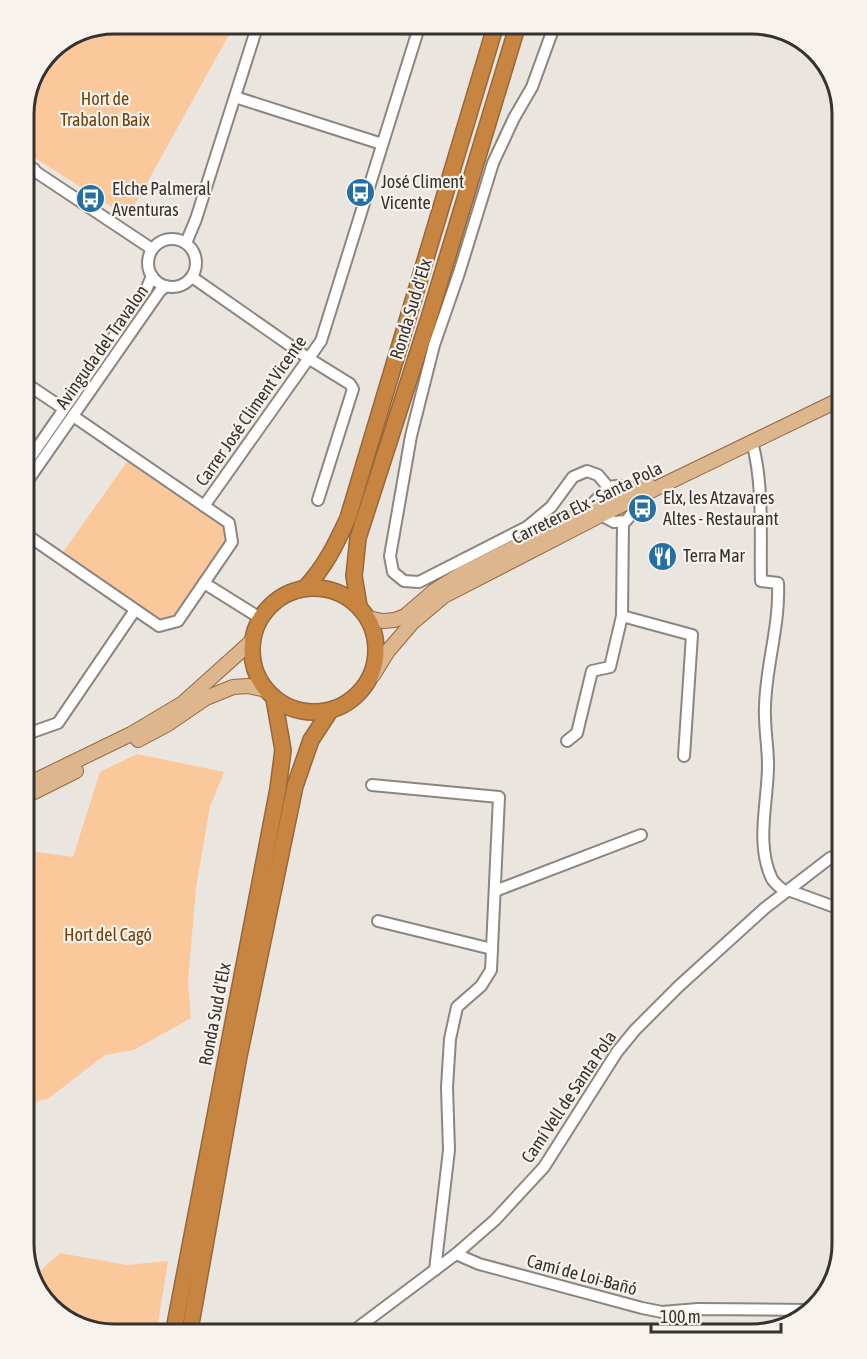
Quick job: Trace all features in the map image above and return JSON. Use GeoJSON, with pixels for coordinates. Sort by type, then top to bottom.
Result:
{"type":"FeatureCollection","features":[{"type":"Feature","properties":{"kind":"highway","name":"Ronda Sud d'Elx"},"geometry":{"type":"LineString","coordinates":[[305,588],[319,573],[333,551],[348,518],[493,35]]}},
{"type":"Feature","properties":{"kind":"highway","name":"Ronda Sud d'Elx"},"geometry":{"type":"LineString","coordinates":[[363,612],[354,576],[358,538],[428,321],[515,35]]}},
{"type":"Feature","properties":{"kind":"highway"},"geometry":{"type":"LineString","coordinates":[[305,588],[325,588],[344,594],[363,612],[374,632],[377,661],[373,675],[353,698],[330,711],[311,713],[291,709],[270,695],[256,675],[252,659],[252,641],[260,618],[272,604],[287,593],[305,588]]}},
{"type":"Feature","properties":{"kind":"highway","name":"Ronda Sud d'Elx"},"geometry":{"type":"LineString","coordinates":[[175,1324],[278,789],[283,750],[270,695]]}},
{"type":"Feature","properties":{"kind":"highway","name":"Ronda Sud d'Elx"},"geometry":{"type":"LineString","coordinates":[[191,1324],[238,1061],[295,786],[311,740],[330,711]]}},
{"type":"Feature","properties":{"kind":"main road","name":"Carretera Elx - Santa Pola"},"geometry":{"type":"LineString","coordinates":[[373,675],[388,651],[412,623],[444,596],[602,515],[649,484],[832,397]]}},
{"type":"Feature","properties":{"kind":"main road","name":"Carretera Elx - Santa Pola"},"geometry":{"type":"LineString","coordinates":[[363,612],[384,621],[405,616],[434,591],[463,573],[566,522],[752,442],[832,403]]}},
{"type":"Feature","properties":{"kind":"main road"},"geometry":{"type":"LineString","coordinates":[[34,781],[131,734],[183,703],[252,641]]}},
{"type":"Feature","properties":{"kind":"main road"},"geometry":{"type":"LineString","coordinates":[[34,792],[168,724],[206,698],[233,687],[248,686],[270,695]]}},
{"type":"Feature","properties":{"kind":"street"},"geometry":{"type":"LineString","coordinates":[[186,243],[236,98],[255,34]]}},
{"type":"Feature","properties":{"kind":"street","name":"Carrer José Climent Vicente"},"geometry":{"type":"LineString","coordinates":[[204,506],[321,341],[417,34]]}},
{"type":"Feature","properties":{"kind":"street"},"geometry":{"type":"LineString","coordinates":[[551,35],[532,87],[493,162],[434,345],[411,436],[390,556],[393,572],[404,581],[419,582],[527,527],[551,507],[573,477],[587,471],[598,475],[608,487]]}},
{"type":"Feature","properties":{"kind":"street"},"geometry":{"type":"LineString","coordinates":[[236,98],[382,144]]}},
{"type":"Feature","properties":{"kind":"street"},"geometry":{"type":"LineString","coordinates":[[35,170],[152,249]]}},
{"type":"Feature","properties":{"kind":"street"},"geometry":{"type":"LineString","coordinates":[[176,239],[186,243],[193,250],[196,258],[196,268],[192,277],[179,286],[166,286],[157,282],[152,276],[148,261],[152,249],[165,240],[176,239]]}},
{"type":"Feature","properties":{"kind":"street","name":"Avinguda del Travalon"},"geometry":{"type":"LineString","coordinates":[[35,469],[146,290],[152,276]]}},
{"type":"Feature","properties":{"kind":"street"},"geometry":{"type":"LineString","coordinates":[[192,277],[308,358],[350,384],[353,389],[318,500]]}},
{"type":"Feature","properties":{"kind":"street","name":"Avinguda del Travalon"},"geometry":{"type":"LineString","coordinates":[[35,454],[166,286]]}},
{"type":"Feature","properties":{"kind":"street"},"geometry":{"type":"LineString","coordinates":[[35,389],[229,523],[232,542],[178,621],[159,626],[35,540]]}},
{"type":"Feature","properties":{"kind":"street"},"geometry":{"type":"LineString","coordinates":[[752,442],[756,455],[758,483],[761,581],[778,583],[776,625],[765,705],[768,766],[764,817],[765,854],[773,880],[786,891],[832,906]]}},
{"type":"Feature","properties":{"kind":"street"},"geometry":{"type":"LineString","coordinates":[[566,522],[598,500],[608,487],[618,485],[634,494],[632,516],[623,522],[614,522],[602,515]]}},
{"type":"Feature","properties":{"kind":"street"},"geometry":{"type":"LineString","coordinates":[[567,741],[577,733],[592,671],[610,668],[622,616],[623,522]]}},
{"type":"Feature","properties":{"kind":"street"},"geometry":{"type":"LineString","coordinates":[[204,584],[260,618]]}},
{"type":"Feature","properties":{"kind":"street"},"geometry":{"type":"LineString","coordinates":[[34,731],[58,723],[135,610]]}},
{"type":"Feature","properties":{"kind":"street"},"geometry":{"type":"LineString","coordinates":[[622,616],[692,634],[684,756]]}},
{"type":"Feature","properties":{"kind":"street"},"geometry":{"type":"LineString","coordinates":[[372,784],[499,797],[491,970],[481,986],[457,1007],[450,1039],[447,1087],[449,1150],[435,1270]]}},
{"type":"Feature","properties":{"kind":"street"},"geometry":{"type":"LineString","coordinates":[[495,891],[641,835]]}},
{"type":"Feature","properties":{"kind":"street","name":"Camí Vell de Santa Pola"},"geometry":{"type":"LineString","coordinates":[[363,1324],[456,1254],[495,1220],[544,1167],[617,1052],[635,1030],[720,947],[786,891],[832,857]]}},
{"type":"Feature","properties":{"kind":"street"},"geometry":{"type":"LineString","coordinates":[[378,921],[492,949]]}},
{"type":"Feature","properties":{"kind":"street","name":"Camí de Loi-Bañó"},"geometry":{"type":"LineString","coordinates":[[456,1254],[479,1264],[662,1312],[740,1308],[799,1310]]}},
{"type":"Feature","properties":{"kind":"green space","name":"Hort de Trabalon Baix"},"geometry":{"type":"Polygon","coordinates":[[[229,34],[128,217],[35,158],[35,109],[37,94],[43,79],[62,54],[74,45],[99,36],[229,34]]]}},
{"type":"Feature","properties":{"kind":"green space"},"geometry":{"type":"Polygon","coordinates":[[[129,459],[223,524],[225,531],[224,543],[175,614],[167,620],[157,620],[61,555],[129,459]]]}},
{"type":"Feature","properties":{"kind":"green space","name":"Hort del Cagó"},"geometry":{"type":"Polygon","coordinates":[[[137,754],[224,772],[210,807],[196,888],[188,982],[191,1018],[134,1050],[105,1055],[49,1098],[34,1103],[34,851],[73,857],[100,772],[137,754]]]}},
{"type":"Feature","properties":{"kind":"green space"},"geometry":{"type":"Polygon","coordinates":[[[60,1253],[127,1265],[168,1261],[158,1324],[99,1323],[79,1316],[54,1297],[40,1271],[60,1253]]]}},
{"type":"Feature","properties":{"kind":"place","name":"José Climent Vicente"},"geometry":{"type":"Point","coordinates":[360,192]}},
{"type":"Feature","properties":{"kind":"place","name":"Elche Palmeral Aventuras"},"geometry":{"type":"Point","coordinates":[91,199]}},
{"type":"Feature","properties":{"kind":"place","name":"Elx, les Atzavares Altes - Restaurant"},"geometry":{"type":"Point","coordinates":[642,508]}},
{"type":"Feature","properties":{"kind":"place","name":"Terra Mar"},"geometry":{"type":"Point","coordinates":[662,556]}}]}
